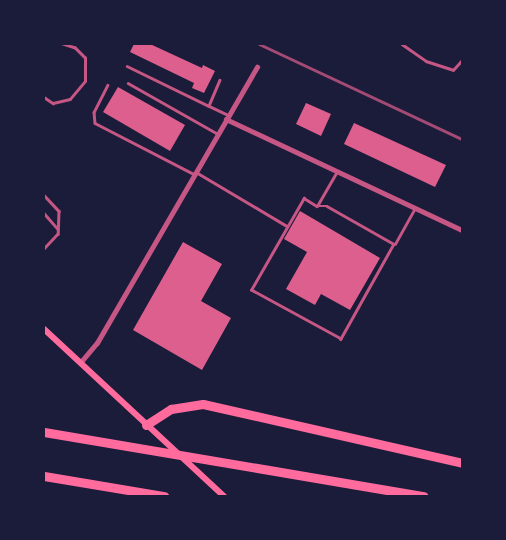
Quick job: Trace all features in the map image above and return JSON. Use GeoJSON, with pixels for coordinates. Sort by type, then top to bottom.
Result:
{"type":"FeatureCollection","features":[{"type":"Feature","properties":{"kind":"highway"},"geometry":{"type":"LineString","coordinates":[[146,425],[171,409],[203,404],[462,464]]}},
{"type":"Feature","properties":{"kind":"highway"},"geometry":{"type":"LineString","coordinates":[[44,432],[424,496]]}},
{"type":"Feature","properties":{"kind":"highway"},"geometry":{"type":"LineString","coordinates":[[44,476],[164,496]]}},
{"type":"Feature","properties":{"kind":"main road"},"geometry":{"type":"LineString","coordinates":[[44,329],[224,496]]}},
{"type":"Feature","properties":{"kind":"street"},"geometry":{"type":"LineString","coordinates":[[80,363],[97,343],[257,67]]}},
{"type":"Feature","properties":{"kind":"street"},"geometry":{"type":"LineString","coordinates":[[227,117],[462,230]]}},
{"type":"Feature","properties":{"kind":"lane"},"geometry":{"type":"LineString","coordinates":[[44,97],[53,103],[70,99],[85,81],[85,58],[75,48],[63,44]]}},
{"type":"Feature","properties":{"kind":"lane"},"geometry":{"type":"LineString","coordinates":[[402,44],[426,60],[453,70],[462,60]]}},
{"type":"Feature","properties":{"kind":"lane"},"geometry":{"type":"LineString","coordinates":[[127,66],[209,106],[227,117]]}},
{"type":"Feature","properties":{"kind":"lane"},"geometry":{"type":"LineString","coordinates":[[209,106],[220,80]]}},
{"type":"Feature","properties":{"kind":"lane"},"geometry":{"type":"LineString","coordinates":[[128,83],[218,134]]}},
{"type":"Feature","properties":{"kind":"lane"},"geometry":{"type":"LineString","coordinates":[[108,85],[94,112],[95,123],[196,174],[288,226]]}},
{"type":"Feature","properties":{"kind":"lane"},"geometry":{"type":"LineString","coordinates":[[318,206],[338,172]]}},
{"type":"Feature","properties":{"kind":"lane"},"geometry":{"type":"LineString","coordinates":[[44,195],[59,211],[58,234],[44,249]]}},
{"type":"Feature","properties":{"kind":"lane"},"geometry":{"type":"LineString","coordinates":[[394,244],[326,206],[318,206],[304,198],[252,290],[341,340],[415,208]]}},
{"type":"Feature","properties":{"kind":"lane"},"geometry":{"type":"LineString","coordinates":[[44,214],[58,229]]}},
{"type":"Feature","properties":{"kind":"building"},"geometry":{"type":"Polygon","coordinates":[[[134,44],[150,44],[202,68],[203,65],[215,71],[204,93],[192,88],[194,83],[130,52],[134,44]]]}},
{"type":"Feature","properties":{"kind":"building"},"geometry":{"type":"Polygon","coordinates":[[[118,87],[185,125],[170,151],[103,112],[118,87]]]}},
{"type":"Feature","properties":{"kind":"building"},"geometry":{"type":"Polygon","coordinates":[[[306,103],[331,114],[321,136],[296,124],[306,103]]]}},
{"type":"Feature","properties":{"kind":"building"},"geometry":{"type":"Polygon","coordinates":[[[354,123],[446,165],[435,187],[344,144],[354,123]]]}},
{"type":"Feature","properties":{"kind":"building"},"geometry":{"type":"Polygon","coordinates":[[[300,211],[380,258],[350,310],[321,294],[315,305],[286,289],[307,252],[284,239],[300,211]]]}},
{"type":"Feature","properties":{"kind":"building"},"geometry":{"type":"Polygon","coordinates":[[[183,242],[222,264],[201,301],[231,318],[202,370],[133,330],[183,242]]]}},
{"type":"Feature","properties":{"kind":"railway"},"geometry":{"type":"LineString","coordinates":[[259,44],[462,139]]}}]}
